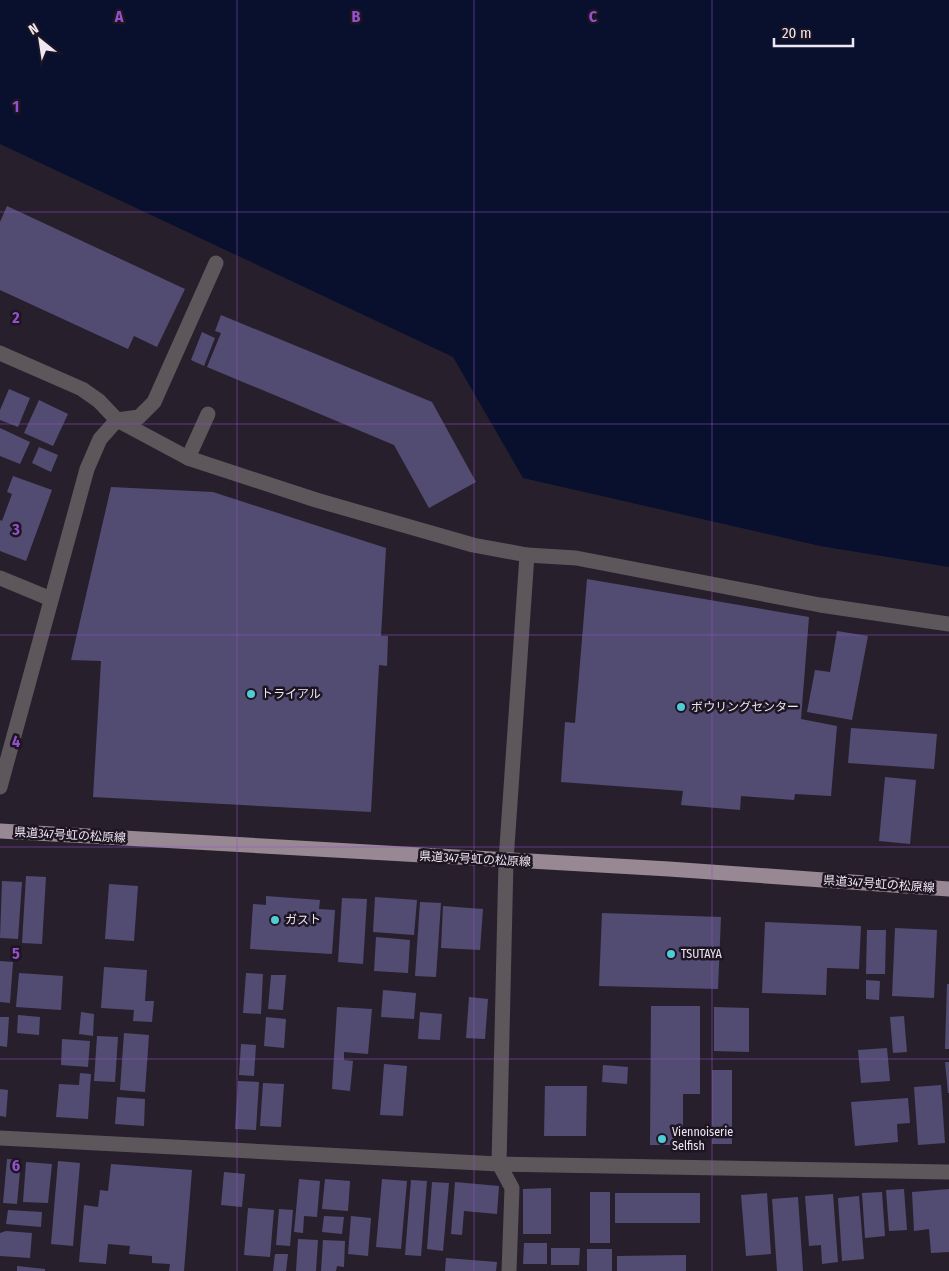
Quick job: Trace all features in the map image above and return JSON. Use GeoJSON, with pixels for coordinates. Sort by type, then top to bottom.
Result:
{"type":"FeatureCollection","features":[{"type":"Feature","properties":{"kind":"main road","name":"県道347号虹の松原線"},"geometry":{"type":"LineString","coordinates":[[0,830],[669,869],[949,889]]}},
{"type":"Feature","properties":{"kind":"street"},"geometry":{"type":"LineString","coordinates":[[0,787],[87,468],[100,439],[117,420],[139,417],[154,402],[216,264]]}},
{"type":"Feature","properties":{"kind":"street"},"geometry":{"type":"LineString","coordinates":[[0,353],[82,389],[99,401],[117,420],[188,458],[316,500],[464,543],[526,555],[576,558],[820,605],[949,624]]}},
{"type":"Feature","properties":{"kind":"street"},"geometry":{"type":"LineString","coordinates":[[188,458],[208,414]]}},
{"type":"Feature","properties":{"kind":"street"},"geometry":{"type":"LineString","coordinates":[[509,1271],[512,1188],[499,1164],[506,861],[526,555]]}},
{"type":"Feature","properties":{"kind":"street"},"geometry":{"type":"LineString","coordinates":[[0,578],[52,599]]}},
{"type":"Feature","properties":{"kind":"street"},"geometry":{"type":"LineString","coordinates":[[0,1138],[499,1164],[949,1172]]}},
{"type":"Feature","properties":{"kind":"water"},"geometry":{"type":"Polygon","coordinates":[[[0,0],[949,0],[949,567],[820,546],[523,478],[453,357],[0,144],[0,0]]]}},
{"type":"Feature","properties":{"kind":"building"},"geometry":{"type":"Polygon","coordinates":[[[7,206],[185,289],[157,347],[134,336],[128,349],[0,290],[0,222],[7,206]]]}},
{"type":"Feature","properties":{"kind":"building"},"geometry":{"type":"Polygon","coordinates":[[[221,315],[432,402],[476,482],[429,508],[394,445],[207,367],[221,333],[215,331],[221,315]]]}},
{"type":"Feature","properties":{"kind":"building"},"geometry":{"type":"Polygon","coordinates":[[[202,332],[215,338],[204,366],[191,360],[202,332]]]}},
{"type":"Feature","properties":{"kind":"building"},"geometry":{"type":"Polygon","coordinates":[[[9,389],[30,398],[18,427],[0,420],[0,410],[9,389]]]}},
{"type":"Feature","properties":{"kind":"building"},"geometry":{"type":"Polygon","coordinates":[[[39,400],[68,414],[53,446],[24,433],[39,400]]]}},
{"type":"Feature","properties":{"kind":"building"},"geometry":{"type":"Polygon","coordinates":[[[0,428],[30,442],[20,464],[0,456],[0,428]]]}},
{"type":"Feature","properties":{"kind":"building"},"geometry":{"type":"Polygon","coordinates":[[[39,447],[58,455],[51,472],[32,463],[39,447]]]}},
{"type":"Feature","properties":{"kind":"building"},"geometry":{"type":"Polygon","coordinates":[[[13,476],[52,490],[26,561],[0,551],[0,520],[2,521],[12,494],[7,492],[13,476]]]}},
{"type":"Feature","properties":{"kind":"building"},"geometry":{"type":"Polygon","coordinates":[[[111,487],[213,492],[386,548],[381,636],[388,636],[387,666],[379,665],[371,812],[93,797],[101,661],[71,660],[111,487]]]}},
{"type":"Feature","properties":{"kind":"building"},"geometry":{"type":"Polygon","coordinates":[[[587,579],[809,617],[801,719],[837,726],[831,796],[795,794],[794,800],[741,796],[740,810],[681,805],[683,791],[561,782],[565,722],[575,723],[587,579]]]}},
{"type":"Feature","properties":{"kind":"building"},"geometry":{"type":"Polygon","coordinates":[[[837,631],[868,636],[852,720],[807,712],[815,670],[830,672],[837,631]]]}},
{"type":"Feature","properties":{"kind":"building"},"geometry":{"type":"Polygon","coordinates":[[[851,728],[937,734],[934,769],[848,763],[851,728]]]}},
{"type":"Feature","properties":{"kind":"building"},"geometry":{"type":"Polygon","coordinates":[[[885,777],[916,780],[910,844],[879,841],[885,777]]]}},
{"type":"Feature","properties":{"kind":"building"},"geometry":{"type":"Polygon","coordinates":[[[26,876],[46,877],[42,944],[22,943],[26,876]]]}},
{"type":"Feature","properties":{"kind":"building"},"geometry":{"type":"Polygon","coordinates":[[[2,881],[22,882],[18,939],[0,938],[2,881]]]}},
{"type":"Feature","properties":{"kind":"building"},"geometry":{"type":"Polygon","coordinates":[[[109,884],[138,886],[134,941],[105,939],[109,884]]]}},
{"type":"Feature","properties":{"kind":"building"},"geometry":{"type":"Polygon","coordinates":[[[266,896],[320,900],[319,909],[335,910],[332,954],[250,949],[253,904],[266,905],[266,896]]]}},
{"type":"Feature","properties":{"kind":"building"},"geometry":{"type":"Polygon","coordinates":[[[375,897],[417,900],[414,935],[373,932],[375,897]]]}},
{"type":"Feature","properties":{"kind":"building"},"geometry":{"type":"Polygon","coordinates":[[[342,898],[367,899],[363,964],[338,962],[342,898]]]}},
{"type":"Feature","properties":{"kind":"building"},"geometry":{"type":"Polygon","coordinates":[[[420,902],[441,903],[436,977],[415,976],[420,902]]]}},
{"type":"Feature","properties":{"kind":"building"},"geometry":{"type":"Polygon","coordinates":[[[443,906],[483,909],[480,950],[441,948],[443,906]]]}},
{"type":"Feature","properties":{"kind":"building"},"geometry":{"type":"Polygon","coordinates":[[[602,913],[721,917],[718,989],[599,986],[602,913]]]}},
{"type":"Feature","properties":{"kind":"building"},"geometry":{"type":"Polygon","coordinates":[[[765,922],[861,926],[859,969],[827,968],[826,995],[762,993],[765,922]]]}},
{"type":"Feature","properties":{"kind":"building"},"geometry":{"type":"Polygon","coordinates":[[[895,928],[937,930],[934,998],[892,996],[895,928]]]}},
{"type":"Feature","properties":{"kind":"building"},"geometry":{"type":"Polygon","coordinates":[[[867,930],[886,930],[885,974],[866,974],[867,930]]]}},
{"type":"Feature","properties":{"kind":"building"},"geometry":{"type":"Polygon","coordinates":[[[376,937],[410,940],[408,973],[374,971],[376,937]]]}},
{"type":"Feature","properties":{"kind":"building"},"geometry":{"type":"Polygon","coordinates":[[[0,961],[13,962],[10,1003],[0,1002],[0,961]]]}},
{"type":"Feature","properties":{"kind":"building"},"geometry":{"type":"Polygon","coordinates":[[[104,967],[147,970],[145,1001],[154,1001],[152,1022],[133,1021],[134,1010],[101,1008],[104,967]]]}},
{"type":"Feature","properties":{"kind":"building"},"geometry":{"type":"Polygon","coordinates":[[[19,973],[63,976],[61,1010],[16,1007],[19,973]]]}},
{"type":"Feature","properties":{"kind":"building"},"geometry":{"type":"Polygon","coordinates":[[[246,973],[263,974],[261,1014],[243,1013],[246,973]]]}},
{"type":"Feature","properties":{"kind":"building"},"geometry":{"type":"Polygon","coordinates":[[[271,975],[286,975],[283,1010],[268,1009],[271,975]]]}},
{"type":"Feature","properties":{"kind":"building"},"geometry":{"type":"Polygon","coordinates":[[[866,980],[880,981],[879,1000],[866,999],[866,980]]]}},
{"type":"Feature","properties":{"kind":"building"},"geometry":{"type":"Polygon","coordinates":[[[947,984],[949,984],[949,1049],[945,1049],[947,984]]]}},
{"type":"Feature","properties":{"kind":"building"},"geometry":{"type":"Polygon","coordinates":[[[383,990],[416,993],[414,1019],[381,1017],[383,990]]]}},
{"type":"Feature","properties":{"kind":"building"},"geometry":{"type":"Polygon","coordinates":[[[469,997],[488,999],[485,1039],[466,1038],[469,997]]]}},
{"type":"Feature","properties":{"kind":"building"},"geometry":{"type":"Polygon","coordinates":[[[651,1006],[700,1006],[700,1094],[683,1094],[683,1135],[674,1135],[674,1145],[650,1145],[651,1006]]]}},
{"type":"Feature","properties":{"kind":"building"},"geometry":{"type":"Polygon","coordinates":[[[337,1007],[372,1009],[368,1054],[344,1052],[344,1060],[353,1061],[350,1091],[332,1089],[337,1007]]]}},
{"type":"Feature","properties":{"kind":"building"},"geometry":{"type":"Polygon","coordinates":[[[714,1007],[749,1008],[749,1052],[714,1051],[714,1007]]]}},
{"type":"Feature","properties":{"kind":"building"},"geometry":{"type":"Polygon","coordinates":[[[81,1012],[94,1014],[93,1036],[79,1034],[81,1012]]]}},
{"type":"Feature","properties":{"kind":"building"},"geometry":{"type":"Polygon","coordinates":[[[420,1012],[442,1014],[440,1040],[418,1039],[420,1012]]]}},
{"type":"Feature","properties":{"kind":"building"},"geometry":{"type":"Polygon","coordinates":[[[18,1015],[40,1017],[39,1035],[17,1033],[18,1015]]]}},
{"type":"Feature","properties":{"kind":"building"},"geometry":{"type":"Polygon","coordinates":[[[904,1016],[907,1052],[893,1053],[890,1017],[904,1016]]]}},
{"type":"Feature","properties":{"kind":"building"},"geometry":{"type":"Polygon","coordinates":[[[0,1017],[9,1017],[7,1047],[0,1046],[0,1017]]]}},
{"type":"Feature","properties":{"kind":"building"},"geometry":{"type":"Polygon","coordinates":[[[266,1017],[286,1019],[284,1048],[264,1046],[266,1017]]]}},
{"type":"Feature","properties":{"kind":"building"},"geometry":{"type":"Polygon","coordinates":[[[124,1033],[149,1035],[145,1092],[120,1090],[124,1033]]]}},
{"type":"Feature","properties":{"kind":"building"},"geometry":{"type":"Polygon","coordinates":[[[97,1036],[118,1037],[115,1082],[94,1081],[97,1036]]]}},
{"type":"Feature","properties":{"kind":"building"},"geometry":{"type":"Polygon","coordinates":[[[62,1039],[90,1041],[88,1067],[61,1065],[62,1039]]]}},
{"type":"Feature","properties":{"kind":"building"},"geometry":{"type":"Polygon","coordinates":[[[241,1044],[256,1045],[254,1076],[239,1075],[241,1044]]]}},
{"type":"Feature","properties":{"kind":"building"},"geometry":{"type":"Polygon","coordinates":[[[887,1048],[890,1081],[861,1083],[858,1050],[887,1048]]]}},
{"type":"Feature","properties":{"kind":"building"},"geometry":{"type":"Polygon","coordinates":[[[945,1062],[949,1062],[949,1093],[948,1093],[945,1062]]]}},
{"type":"Feature","properties":{"kind":"building"},"geometry":{"type":"Polygon","coordinates":[[[384,1064],[407,1066],[403,1116],[380,1115],[384,1064]]]}},
{"type":"Feature","properties":{"kind":"building"},"geometry":{"type":"Polygon","coordinates":[[[603,1065],[628,1067],[627,1084],[602,1082],[603,1065]]]}},
{"type":"Feature","properties":{"kind":"building"},"geometry":{"type":"Polygon","coordinates":[[[712,1070],[732,1070],[732,1144],[712,1144],[712,1070]]]}},
{"type":"Feature","properties":{"kind":"building"},"geometry":{"type":"Polygon","coordinates":[[[80,1073],[91,1074],[88,1119],[56,1117],[59,1084],[79,1085],[80,1073]]]}},
{"type":"Feature","properties":{"kind":"building"},"geometry":{"type":"Polygon","coordinates":[[[238,1081],[259,1082],[256,1130],[235,1129],[238,1081]]]}},
{"type":"Feature","properties":{"kind":"building"},"geometry":{"type":"Polygon","coordinates":[[[263,1083],[284,1084],[281,1127],[260,1126],[263,1083]]]}},
{"type":"Feature","properties":{"kind":"building"},"geometry":{"type":"Polygon","coordinates":[[[941,1085],[945,1143],[918,1145],[914,1087],[941,1085]]]}},
{"type":"Feature","properties":{"kind":"building"},"geometry":{"type":"Polygon","coordinates":[[[545,1086],[587,1086],[586,1136],[544,1136],[545,1086]]]}},
{"type":"Feature","properties":{"kind":"building"},"geometry":{"type":"Polygon","coordinates":[[[0,1089],[8,1090],[6,1117],[0,1116],[0,1089]]]}},
{"type":"Feature","properties":{"kind":"building"},"geometry":{"type":"Polygon","coordinates":[[[117,1097],[145,1099],[144,1126],[115,1124],[117,1097]]]}},
{"type":"Feature","properties":{"kind":"building"},"geometry":{"type":"Polygon","coordinates":[[[908,1098],[910,1123],[897,1124],[898,1142],[855,1146],[851,1102],[908,1098]]]}},
{"type":"Feature","properties":{"kind":"building"},"geometry":{"type":"Polygon","coordinates":[[[7,1159],[21,1160],[17,1204],[3,1203],[7,1159]]]}},
{"type":"Feature","properties":{"kind":"building"},"geometry":{"type":"Polygon","coordinates":[[[58,1161],[80,1163],[73,1246],[51,1244],[58,1161]]]}},
{"type":"Feature","properties":{"kind":"building"},"geometry":{"type":"Polygon","coordinates":[[[26,1162],[52,1164],[48,1203],[23,1202],[26,1162]]]}},
{"type":"Feature","properties":{"kind":"building"},"geometry":{"type":"Polygon","coordinates":[[[111,1164],[192,1170],[184,1271],[169,1271],[170,1264],[152,1263],[152,1256],[129,1254],[130,1246],[108,1244],[106,1264],[79,1262],[84,1205],[98,1207],[100,1190],[108,1191],[111,1164]]]}},
{"type":"Feature","properties":{"kind":"building"},"geometry":{"type":"Polygon","coordinates":[[[224,1172],[245,1174],[242,1207],[221,1205],[224,1172]]]}},
{"type":"Feature","properties":{"kind":"building"},"geometry":{"type":"Polygon","coordinates":[[[299,1179],[320,1181],[317,1217],[304,1216],[303,1233],[294,1232],[299,1179]]]}},
{"type":"Feature","properties":{"kind":"building"},"geometry":{"type":"Polygon","coordinates":[[[325,1179],[350,1181],[348,1211],[322,1209],[325,1179]]]}},
{"type":"Feature","properties":{"kind":"building"},"geometry":{"type":"Polygon","coordinates":[[[382,1179],[407,1181],[401,1249],[376,1247],[382,1179]]]}},
{"type":"Feature","properties":{"kind":"building"},"geometry":{"type":"Polygon","coordinates":[[[411,1180],[427,1181],[421,1256],[405,1255],[411,1180]]]}},
{"type":"Feature","properties":{"kind":"building"},"geometry":{"type":"Polygon","coordinates":[[[432,1182],[449,1183],[443,1251],[427,1249],[432,1182]]]}},
{"type":"Feature","properties":{"kind":"building"},"geometry":{"type":"Polygon","coordinates":[[[455,1182],[499,1186],[497,1214],[464,1211],[462,1235],[451,1234],[455,1182]]]}},
{"type":"Feature","properties":{"kind":"building"},"geometry":{"type":"Polygon","coordinates":[[[551,1188],[551,1234],[523,1234],[523,1189],[551,1188]]]}},
{"type":"Feature","properties":{"kind":"building"},"geometry":{"type":"Polygon","coordinates":[[[904,1189],[907,1230],[889,1231],[886,1190],[904,1189]]]}},
{"type":"Feature","properties":{"kind":"building"},"geometry":{"type":"Polygon","coordinates":[[[949,1189],[949,1252],[931,1253],[929,1229],[914,1231],[912,1192],[949,1189]]]}},
{"type":"Feature","properties":{"kind":"building"},"geometry":{"type":"Polygon","coordinates":[[[590,1192],[610,1192],[610,1243],[590,1243],[590,1192]]]}},
{"type":"Feature","properties":{"kind":"building"},"geometry":{"type":"Polygon","coordinates":[[[882,1192],[885,1236],[865,1238],[862,1193],[882,1192]]]}},
{"type":"Feature","properties":{"kind":"building"},"geometry":{"type":"Polygon","coordinates":[[[615,1193],[700,1193],[700,1223],[615,1223],[615,1193]]]}},
{"type":"Feature","properties":{"kind":"building"},"geometry":{"type":"Polygon","coordinates":[[[767,1193],[771,1254],[746,1256],[741,1195],[767,1193]]]}},
{"type":"Feature","properties":{"kind":"building"},"geometry":{"type":"Polygon","coordinates":[[[833,1194],[838,1262],[822,1264],[821,1245],[809,1246],[805,1196],[833,1194]]]}},
{"type":"Feature","properties":{"kind":"building"},"geometry":{"type":"Polygon","coordinates":[[[859,1196],[864,1259],[842,1261],[838,1198],[859,1196]]]}},
{"type":"Feature","properties":{"kind":"building"},"geometry":{"type":"Polygon","coordinates":[[[798,1197],[803,1271],[777,1271],[772,1199],[798,1197]]]}},
{"type":"Feature","properties":{"kind":"building"},"geometry":{"type":"Polygon","coordinates":[[[248,1208],[274,1210],[270,1257],[244,1255],[248,1208]]]}},
{"type":"Feature","properties":{"kind":"building"},"geometry":{"type":"Polygon","coordinates":[[[279,1209],[293,1210],[290,1246],[276,1245],[279,1209]]]}},
{"type":"Feature","properties":{"kind":"building"},"geometry":{"type":"Polygon","coordinates":[[[8,1210],[42,1212],[41,1227],[6,1224],[8,1210]]]}},
{"type":"Feature","properties":{"kind":"building"},"geometry":{"type":"Polygon","coordinates":[[[324,1216],[344,1217],[342,1234],[322,1232],[324,1216]]]}},
{"type":"Feature","properties":{"kind":"building"},"geometry":{"type":"Polygon","coordinates":[[[351,1216],[371,1218],[368,1256],[348,1254],[351,1216]]]}},
{"type":"Feature","properties":{"kind":"building"},"geometry":{"type":"Polygon","coordinates":[[[6,1231],[32,1233],[30,1258],[0,1256],[0,1233],[6,1231]]]}},
{"type":"Feature","properties":{"kind":"building"},"geometry":{"type":"Polygon","coordinates":[[[298,1239],[318,1240],[316,1271],[296,1271],[298,1239]]]}},
{"type":"Feature","properties":{"kind":"building"},"geometry":{"type":"Polygon","coordinates":[[[323,1240],[345,1241],[344,1267],[337,1266],[336,1271],[321,1271],[323,1240]]]}},
{"type":"Feature","properties":{"kind":"building"},"geometry":{"type":"Polygon","coordinates":[[[524,1243],[547,1243],[547,1264],[523,1264],[524,1243]]]}},
{"type":"Feature","properties":{"kind":"building"},"geometry":{"type":"Polygon","coordinates":[[[551,1248],[580,1248],[579,1265],[551,1265],[551,1248]]]}},
{"type":"Feature","properties":{"kind":"building"},"geometry":{"type":"Polygon","coordinates":[[[587,1249],[612,1249],[612,1271],[587,1271],[587,1249]]]}},
{"type":"Feature","properties":{"kind":"building"},"geometry":{"type":"Polygon","coordinates":[[[275,1254],[288,1254],[286,1271],[273,1271],[275,1254]]]}},
{"type":"Feature","properties":{"kind":"building"},"geometry":{"type":"Polygon","coordinates":[[[686,1255],[686,1271],[617,1271],[617,1256],[686,1255]]]}},
{"type":"Feature","properties":{"kind":"building"},"geometry":{"type":"Polygon","coordinates":[[[446,1258],[497,1262],[496,1271],[445,1271],[446,1258]]]}},
{"type":"Feature","properties":{"kind":"building"},"geometry":{"type":"Polygon","coordinates":[[[17,1266],[45,1269],[45,1271],[17,1271],[17,1266]]]}},
{"type":"Feature","properties":{"kind":"place","name":"トライアル"},"geometry":{"type":"Point","coordinates":[251,694]}},
{"type":"Feature","properties":{"kind":"place","name":"ボウリングセンター"},"geometry":{"type":"Point","coordinates":[681,707]}},
{"type":"Feature","properties":{"kind":"place","name":"ガスト"},"geometry":{"type":"Point","coordinates":[275,920]}},
{"type":"Feature","properties":{"kind":"place","name":"TSUTAYA"},"geometry":{"type":"Point","coordinates":[671,954]}},
{"type":"Feature","properties":{"kind":"place","name":"Viennoiserie Selfish"},"geometry":{"type":"Point","coordinates":[662,1139]}}]}
